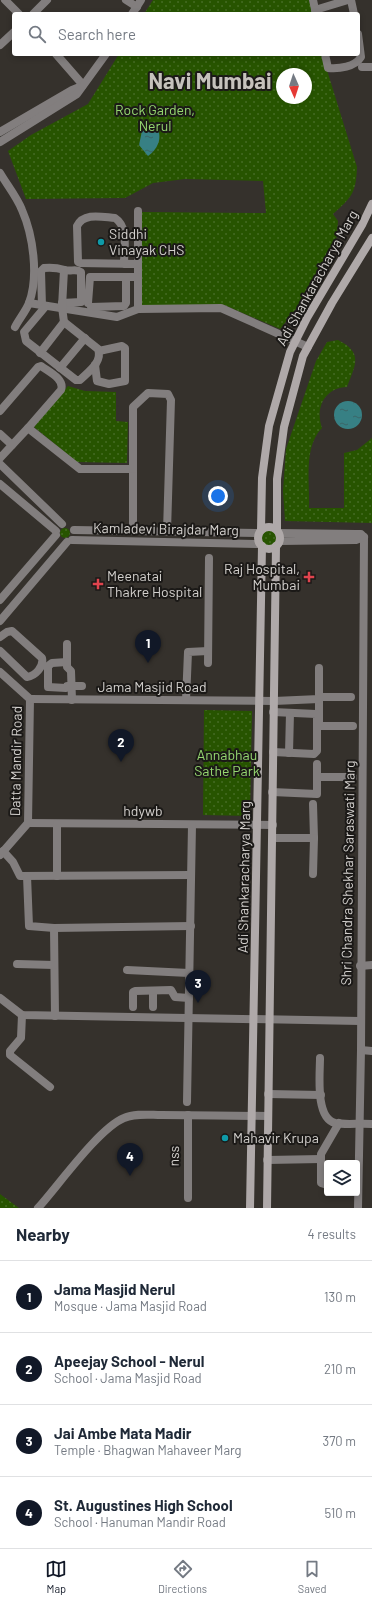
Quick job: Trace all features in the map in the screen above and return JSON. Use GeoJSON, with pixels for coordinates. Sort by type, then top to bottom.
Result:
{"type":"FeatureCollection","features":[{"type":"Feature","properties":{"kind":"main road","name":"Adi Shankaracharya Marg"},"geometry":{"type":"LineString","coordinates":[[250,1208],[262,478],[269,426],[294,341],[372,204]]}},
{"type":"Feature","properties":{"kind":"main road","name":"Adi Shankaracharya Marg"},"geometry":{"type":"LineString","coordinates":[[267,1208],[273,838],[273,712],[278,538],[277,479],[284,427],[303,356],[332,303],[372,238]]}},
{"type":"Feature","properties":{"kind":"main road"},"geometry":{"type":"LineString","coordinates":[[260,531],[267,527],[278,538],[269,549],[261,545]]}},
{"type":"Feature","properties":{"kind":"street"},"geometry":{"type":"LineString","coordinates":[[5,0],[18,12]]}},
{"type":"Feature","properties":{"kind":"street"},"geometry":{"type":"LineString","coordinates":[[36,12],[47,0]]}},
{"type":"Feature","properties":{"kind":"street"},"geometry":{"type":"LineString","coordinates":[[126,0],[137,7]]}},
{"type":"Feature","properties":{"kind":"street"},"geometry":{"type":"LineString","coordinates":[[313,0],[316,12],[348,0]]}},
{"type":"Feature","properties":{"kind":"street"},"geometry":{"type":"LineString","coordinates":[[352,0],[354,12]]}},
{"type":"Feature","properties":{"kind":"street"},"geometry":{"type":"LineString","coordinates":[[0,45],[12,34]]}},
{"type":"Feature","properties":{"kind":"street"},"geometry":{"type":"LineString","coordinates":[[325,56],[328,68],[335,68],[355,64],[361,57],[360,49]]}},
{"type":"Feature","properties":{"kind":"street"},"geometry":{"type":"LineString","coordinates":[[58,56],[83,86]]}},
{"type":"Feature","properties":{"kind":"street"},"geometry":{"type":"LineString","coordinates":[[0,132],[77,94],[105,56]]}},
{"type":"Feature","properties":{"kind":"street"},"geometry":{"type":"LineString","coordinates":[[362,67],[372,67]]}},
{"type":"Feature","properties":{"kind":"street"},"geometry":{"type":"LineString","coordinates":[[0,142],[52,105]]}},
{"type":"Feature","properties":{"kind":"street"},"geometry":{"type":"LineString","coordinates":[[0,173],[22,208],[29,230],[33,253],[33,276],[29,303],[15,327]]}},
{"type":"Feature","properties":{"kind":"street"},"geometry":{"type":"LineString","coordinates":[[138,211],[138,309]]}},
{"type":"Feature","properties":{"kind":"street"},"geometry":{"type":"LineString","coordinates":[[124,264],[124,237],[121,222],[115,218],[87,216],[80,221],[76,226],[76,259],[80,263],[124,264],[138,264]]}},
{"type":"Feature","properties":{"kind":"street"},"geometry":{"type":"LineString","coordinates":[[107,222],[121,222]]}},
{"type":"Feature","properties":{"kind":"street"},"geometry":{"type":"LineString","coordinates":[[29,303],[44,306],[81,302],[81,272],[76,269],[64,270],[58,267],[42,269],[44,306],[24,332],[26,341],[78,381],[95,366]]}},
{"type":"Feature","properties":{"kind":"street"},"geometry":{"type":"LineString","coordinates":[[40,353],[64,322],[62,305],[64,270]]}},
{"type":"Feature","properties":{"kind":"street"},"geometry":{"type":"LineString","coordinates":[[126,277],[126,303],[124,306],[89,305],[90,277],[126,277],[138,277]]}},
{"type":"Feature","properties":{"kind":"street"},"geometry":{"type":"LineString","coordinates":[[62,305],[117,317],[138,309],[221,308],[308,347]]}},
{"type":"Feature","properties":{"kind":"street"},"geometry":{"type":"LineString","coordinates":[[64,322],[85,338],[98,351]]}},
{"type":"Feature","properties":{"kind":"street"},"geometry":{"type":"LineString","coordinates":[[60,368],[85,338]]}},
{"type":"Feature","properties":{"kind":"street"},"geometry":{"type":"LineString","coordinates":[[122,346],[125,348],[125,381],[109,384],[97,381],[95,366],[98,351],[122,346]]}},
{"type":"Feature","properties":{"kind":"street"},"geometry":{"type":"LineString","coordinates":[[0,411],[38,367],[41,366],[61,381],[61,390],[0,458]]}},
{"type":"Feature","properties":{"kind":"street"},"geometry":{"type":"LineString","coordinates":[[133,531],[134,407],[138,401],[148,393],[168,394],[171,400],[167,531]]}},
{"type":"Feature","properties":{"kind":"street"},"geometry":{"type":"LineString","coordinates":[[28,428],[80,469],[133,469]]}},
{"type":"Feature","properties":{"kind":"street"},"geometry":{"type":"LineString","coordinates":[[0,434],[12,445]]}},
{"type":"Feature","properties":{"kind":"street"},"geometry":{"type":"LineString","coordinates":[[0,464],[62,524],[71,525],[74,530],[74,535],[70,541],[0,621]]}},
{"type":"Feature","properties":{"kind":"street"},"geometry":{"type":"LineString","coordinates":[[0,484],[56,533],[62,542],[70,541]]}},
{"type":"Feature","properties":{"kind":"street"},"geometry":{"type":"LineString","coordinates":[[0,600],[62,524]]}},
{"type":"Feature","properties":{"kind":"street","name":"Kamladevi Birajdar Marg"},"geometry":{"type":"LineString","coordinates":[[74,530],[260,531]]}},
{"type":"Feature","properties":{"kind":"street","name":"Shri Chandra Shekhar Saraswati Marg"},"geometry":{"type":"LineString","coordinates":[[278,538],[358,534],[364,537],[360,966],[361,1049],[358,1208]]}},
{"type":"Feature","properties":{"kind":"street","name":"Kamladevi Birajdar Marg"},"geometry":{"type":"LineString","coordinates":[[70,541],[261,545]]}},
{"type":"Feature","properties":{"kind":"street"},"geometry":{"type":"LineString","coordinates":[[208,663],[209,558]]}},
{"type":"Feature","properties":{"kind":"street"},"geometry":{"type":"LineString","coordinates":[[0,637],[7,632],[12,631],[43,661],[39,669],[30,677],[27,677],[0,650]]}},
{"type":"Feature","properties":{"kind":"street"},"geometry":{"type":"LineString","coordinates":[[67,644],[67,666],[72,671],[72,700]]}},
{"type":"Feature","properties":{"kind":"street"},"geometry":{"type":"LineString","coordinates":[[186,700],[188,652],[208,652]]}},
{"type":"Feature","properties":{"kind":"street"},"geometry":{"type":"LineString","coordinates":[[0,670],[9,660]]}},
{"type":"Feature","properties":{"kind":"street"},"geometry":{"type":"LineString","coordinates":[[67,662],[52,662],[48,666],[48,687],[66,688],[72,686],[82,686]]}},
{"type":"Feature","properties":{"kind":"street"},"geometry":{"type":"LineString","coordinates":[[319,668],[319,725],[353,726]]}},
{"type":"Feature","properties":{"kind":"street","name":"Datta Mandir Road"},"geometry":{"type":"LineString","coordinates":[[0,670],[30,699],[28,823],[2,853]]}},
{"type":"Feature","properties":{"kind":"street","name":"Jama Masjid Road"},"geometry":{"type":"LineString","coordinates":[[30,699],[274,701],[319,699],[322,697],[351,697]]}},
{"type":"Feature","properties":{"kind":"street"},"geometry":{"type":"LineString","coordinates":[[273,712],[316,714],[317,716],[317,751],[314,754],[273,752]]}},
{"type":"Feature","properties":{"kind":"street"},"geometry":{"type":"LineString","coordinates":[[289,752],[290,713]]}},
{"type":"Feature","properties":{"kind":"street"},"geometry":{"type":"LineString","coordinates":[[313,874],[317,764]]}},
{"type":"Feature","properties":{"kind":"street"},"geometry":{"type":"LineString","coordinates":[[317,777],[352,777]]}},
{"type":"Feature","properties":{"kind":"street"},"geometry":{"type":"LineString","coordinates":[[272,792],[316,794]]}},
{"type":"Feature","properties":{"kind":"street","name":"hdywb"},"geometry":{"type":"LineString","coordinates":[[28,823],[192,825],[273,824]]}},
{"type":"Feature","properties":{"kind":"street"},"geometry":{"type":"LineString","coordinates":[[57,824],[57,876]]}},
{"type":"Feature","properties":{"kind":"street"},"geometry":{"type":"LineString","coordinates":[[187,1102],[190,1018],[189,973],[192,825]]}},
{"type":"Feature","properties":{"kind":"street"},"geometry":{"type":"LineString","coordinates":[[273,838],[314,838]]}},
{"type":"Feature","properties":{"kind":"street"},"geometry":{"type":"LineString","coordinates":[[2,853],[13,862],[20,876],[191,875]]}},
{"type":"Feature","properties":{"kind":"street"},"geometry":{"type":"LineString","coordinates":[[27,876],[29,926],[54,928],[191,926]]}},
{"type":"Feature","properties":{"kind":"street"},"geometry":{"type":"LineString","coordinates":[[54,928],[55,1016]]}},
{"type":"Feature","properties":{"kind":"street"},"geometry":{"type":"LineString","coordinates":[[17,964],[54,964]]}},
{"type":"Feature","properties":{"kind":"street"},"geometry":{"type":"LineString","coordinates":[[360,966],[372,966]]}},
{"type":"Feature","properties":{"kind":"street"},"geometry":{"type":"LineString","coordinates":[[126,970],[189,973]]}},
{"type":"Feature","properties":{"kind":"street"},"geometry":{"type":"LineString","coordinates":[[133,1007],[133,992],[171,990],[175,997],[189,998]]}},
{"type":"Feature","properties":{"kind":"street"},"geometry":{"type":"LineString","coordinates":[[153,991],[153,1007]]}},
{"type":"Feature","properties":{"kind":"street"},"geometry":{"type":"LineString","coordinates":[[0,998],[22,1016],[360,1021]]}},
{"type":"Feature","properties":{"kind":"street"},"geometry":{"type":"LineString","coordinates":[[22,1016],[21,1038],[10,1051],[10,1054],[50,1087]]}},
{"type":"Feature","properties":{"kind":"street"},"geometry":{"type":"LineString","coordinates":[[361,1049],[372,1047]]}},
{"type":"Feature","properties":{"kind":"street"},"geometry":{"type":"LineString","coordinates":[[361,1049],[372,1051]]}},
{"type":"Feature","properties":{"kind":"street"},"geometry":{"type":"LineString","coordinates":[[320,1058],[321,1109],[328,1118],[339,1123],[372,1124]]}},
{"type":"Feature","properties":{"kind":"street"},"geometry":{"type":"LineString","coordinates":[[268,1094],[321,1095]]}},
{"type":"Feature","properties":{"kind":"street"},"geometry":{"type":"LineString","coordinates":[[38,1208],[96,1141],[114,1124],[125,1117],[188,1115],[268,1116]]}},
{"type":"Feature","properties":{"kind":"street","name":"nss"},"geometry":{"type":"LineString","coordinates":[[188,1115],[188,1198]]}},
{"type":"Feature","properties":{"kind":"street"},"geometry":{"type":"LineString","coordinates":[[324,1184],[321,1183],[320,1159],[323,1149],[339,1123]]}},
{"type":"Feature","properties":{"kind":"street"},"geometry":{"type":"LineString","coordinates":[[267,1160],[320,1159]]}},
{"type":"Feature","properties":{"kind":"green space"},"geometry":{"type":"Polygon","coordinates":[[[153,0],[309,0],[312,12],[145,12],[153,0]]]}},
{"type":"Feature","properties":{"kind":"green space","name":"Rock Garden, Nerul"},"geometry":{"type":"Polygon","coordinates":[[[118,56],[323,56],[357,167],[356,183],[349,199],[333,214],[338,221],[336,242],[319,268],[296,309],[280,329],[224,305],[142,305],[142,212],[266,213],[263,181],[185,179],[153,183],[125,198],[26,199],[8,151],[31,135],[88,104],[118,56]]]}},
{"type":"Feature","properties":{"kind":"green space"},"geometry":{"type":"Polygon","coordinates":[[[338,340],[352,350],[355,366],[347,387],[332,391],[323,400],[320,413],[322,428],[312,445],[310,455],[309,508],[344,508],[344,453],[357,450],[372,438],[372,523],[285,521],[283,491],[286,449],[316,361],[327,342],[338,340]]]}},
{"type":"Feature","properties":{"kind":"green space"},"geometry":{"type":"Polygon","coordinates":[[[68,386],[85,391],[116,392],[116,421],[128,422],[127,463],[77,462],[34,427],[68,386]]]}},
{"type":"Feature","properties":{"kind":"green space"},"geometry":{"type":"Polygon","coordinates":[[[63,528],[67,528],[69,529],[69,537],[63,538],[60,535],[60,531],[63,528]]]}},
{"type":"Feature","properties":{"kind":"green space"},"geometry":{"type":"Polygon","coordinates":[[[269,530],[275,532],[277,538],[275,544],[269,546],[263,544],[261,538],[263,532],[269,530]]]}},
{"type":"Feature","properties":{"kind":"green space","name":"Annabhau Sathe Park"},"geometry":{"type":"Polygon","coordinates":[[[204,710],[252,711],[250,816],[203,815],[204,710]]]}},
{"type":"Feature","properties":{"kind":"green space"},"geometry":{"type":"Polygon","coordinates":[[[0,1194],[19,1208],[0,1208],[0,1194]]]}},
{"type":"Feature","properties":{"kind":"water"},"geometry":{"type":"Polygon","coordinates":[[[157,128],[159,132],[158,144],[148,156],[139,145],[142,131],[157,128]]]}},
{"type":"Feature","properties":{"kind":"water"},"geometry":{"type":"Polygon","coordinates":[[[348,401],[358,405],[362,415],[358,425],[348,429],[338,425],[334,415],[338,405],[348,401]]]}},
{"type":"Feature","properties":{"kind":"place","name":"Siddhi Vinayak CHS"},"geometry":{"type":"Point","coordinates":[101,242]}},
{"type":"Feature","properties":{"kind":"place","name":"Raj Hospital, Mumbai"},"geometry":{"type":"Point","coordinates":[309,577]}},
{"type":"Feature","properties":{"kind":"place","name":"Meenatai Thakre Hospital"},"geometry":{"type":"Point","coordinates":[98,584]}},
{"type":"Feature","properties":{"kind":"place","name":"Jama Masjid Nerul"},"geometry":{"type":"Point","coordinates":[148,663]}},
{"type":"Feature","properties":{"kind":"place","name":"Apeejay School - Nerul"},"geometry":{"type":"Point","coordinates":[121,762]}},
{"type":"Feature","properties":{"kind":"place","name":"Jai Ambe Mata Madir"},"geometry":{"type":"Point","coordinates":[198,1003]}},
{"type":"Feature","properties":{"kind":"place","name":"Mahavir Krupa"},"geometry":{"type":"Point","coordinates":[225,1138]}},
{"type":"Feature","properties":{"kind":"place","name":"St. Augustines High School"},"geometry":{"type":"Point","coordinates":[130,1176]}},
{"type":"Feature","properties":{"kind":"district","name":"Navi Mumbai"},"geometry":{"type":"Point","coordinates":[210,81]}}]}
